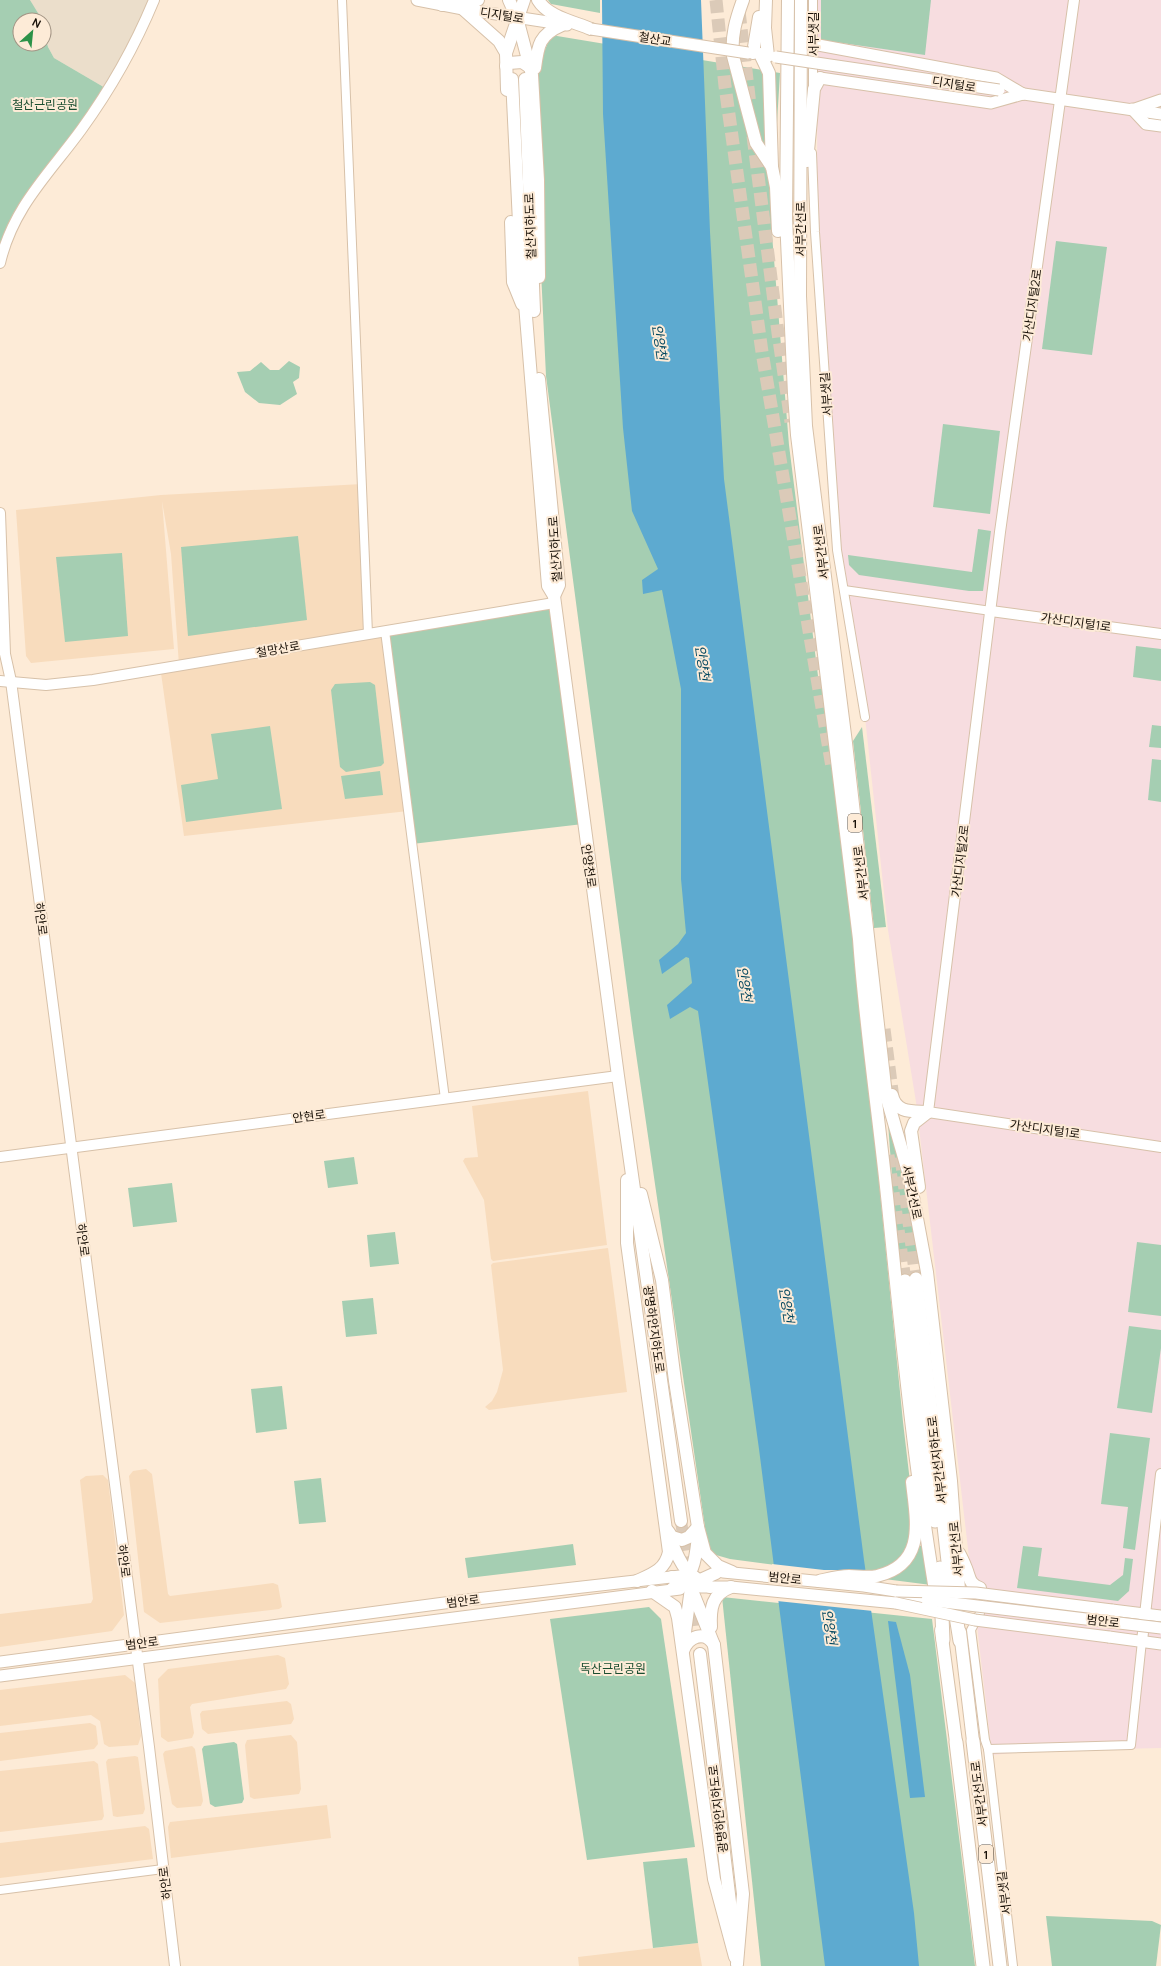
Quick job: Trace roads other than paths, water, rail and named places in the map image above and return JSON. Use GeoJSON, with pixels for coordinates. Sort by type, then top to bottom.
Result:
{"type":"FeatureCollection","features":[{"type":"Feature","properties":{"kind":"highway","name":"서부간선지하도로"},"geometry":{"type":"LineString","coordinates":[[943,1640],[942,1582],[910,1280],[950,1579],[960,1641]]}},
{"type":"Feature","properties":{"kind":"highway","name":"서부간선도로"},"geometry":{"type":"LineString","coordinates":[[956,1742],[983,1966]]}},
{"type":"Feature","properties":{"kind":"highway","name":"서부간선도로"},"geometry":{"type":"LineString","coordinates":[[973,1742],[1000,1966]]}},
{"type":"Feature","properties":{"kind":"main road","name":"디지털로"},"geometry":{"type":"LineString","coordinates":[[418,0],[518,18],[562,21]]}},
{"type":"Feature","properties":{"kind":"main road"},"geometry":{"type":"LineString","coordinates":[[442,5],[478,0]]}},
{"type":"Feature","properties":{"kind":"main road"},"geometry":{"type":"LineString","coordinates":[[508,0],[518,18],[529,74],[540,251],[539,286],[530,312]]}},
{"type":"Feature","properties":{"kind":"main road"},"geometry":{"type":"LineString","coordinates":[[524,0],[506,53],[506,66],[512,282],[530,312]]}},
{"type":"Feature","properties":{"kind":"main road"},"geometry":{"type":"LineString","coordinates":[[538,0],[547,10],[562,21],[591,29]]}},
{"type":"Feature","properties":{"kind":"main road"},"geometry":{"type":"LineString","coordinates":[[743,0],[734,27],[731,43],[733,56],[756,143],[772,167]]}},
{"type":"Feature","properties":{"kind":"main road"},"geometry":{"type":"LineString","coordinates":[[759,0],[758,28],[761,55],[769,73],[772,167],[776,188],[780,280],[787,367],[794,394]]}},
{"type":"Feature","properties":{"kind":"main road"},"geometry":{"type":"LineString","coordinates":[[761,55],[765,28],[766,0]]}},
{"type":"Feature","properties":{"kind":"main road","name":"서부간선로"},"geometry":{"type":"LineString","coordinates":[[788,0],[786,218],[797,435],[859,939],[863,991],[876,1086],[898,1298],[924,1514],[943,1640],[956,1742]]}},
{"type":"Feature","properties":{"kind":"main road","name":"서부간선로"},"geometry":{"type":"LineString","coordinates":[[801,0],[801,334],[806,426],[874,984],[874,1002],[886,1095],[909,1175],[922,1240],[951,1481],[959,1585],[960,1641],[973,1742]]}},
{"type":"Feature","properties":{"kind":"main road"},"geometry":{"type":"LineString","coordinates":[[463,9],[499,41],[506,53]]}},
{"type":"Feature","properties":{"kind":"main road"},"geometry":{"type":"LineString","coordinates":[[529,74],[535,67],[536,54],[542,40],[562,21]]}},
{"type":"Feature","properties":{"kind":"main road","name":"철산교"},"geometry":{"type":"LineString","coordinates":[[591,29],[761,55]]}},
{"type":"Feature","properties":{"kind":"main road"},"geometry":{"type":"LineString","coordinates":[[813,44],[996,78],[1023,94]]}},
{"type":"Feature","properties":{"kind":"main road","name":"디지털로"},"geometry":{"type":"LineString","coordinates":[[761,55],[1160,114]]}},
{"type":"Feature","properties":{"kind":"main road"},"geometry":{"type":"LineString","coordinates":[[506,66],[509,63],[522,62],[529,74]]}},
{"type":"Feature","properties":{"kind":"main road"},"geometry":{"type":"LineString","coordinates":[[800,248],[812,97],[816,84],[816,73],[991,103],[1023,94]]}},
{"type":"Feature","properties":{"kind":"main road","name":"철산지하도로"},"geometry":{"type":"LineString","coordinates":[[512,79],[520,243],[530,312],[548,586],[554,599]]}},
{"type":"Feature","properties":{"kind":"main road"},"geometry":{"type":"LineString","coordinates":[[1161,100],[1132,109],[1146,124],[1161,126]]}},
{"type":"Feature","properties":{"kind":"main road","name":"안양천로"},"geometry":{"type":"LineString","coordinates":[[554,599],[627,1137]]}},
{"type":"Feature","properties":{"kind":"main road"},"geometry":{"type":"LineString","coordinates":[[874,984],[882,1019],[894,1102],[901,1109],[928,1112]]}},
{"type":"Feature","properties":{"kind":"main road"},"geometry":{"type":"LineString","coordinates":[[922,1240],[920,1198],[911,1131],[914,1123],[928,1112]]}},
{"type":"Feature","properties":{"kind":"main road"},"geometry":{"type":"LineString","coordinates":[[627,1137],[662,1280],[675,1381],[698,1527],[705,1553],[718,1566],[732,1572]]}},
{"type":"Feature","properties":{"kind":"main road"},"geometry":{"type":"LineString","coordinates":[[627,1137],[626,1243],[670,1552],[664,1565],[655,1573],[637,1581]]}},
{"type":"Feature","properties":{"kind":"main road","name":"광명하안지하도로"},"geometry":{"type":"LineString","coordinates":[[627,1137],[681,1521]]}},
{"type":"Feature","properties":{"kind":"main road"},"geometry":{"type":"LineString","coordinates":[[818,1581],[847,1576],[876,1576],[895,1568],[908,1557],[913,1549],[917,1525],[906,1428],[897,1314],[898,1298]]}},
{"type":"Feature","properties":{"kind":"main road"},"geometry":{"type":"LineString","coordinates":[[667,1530],[672,1537],[682,1540],[689,1537],[698,1527]]}},
{"type":"Feature","properties":{"kind":"main road"},"geometry":{"type":"LineString","coordinates":[[683,1651],[687,1580],[696,1560],[698,1527]]}},
{"type":"Feature","properties":{"kind":"main road"},"geometry":{"type":"LineString","coordinates":[[667,1530],[713,1641]]}},
{"type":"Feature","properties":{"kind":"main road"},"geometry":{"type":"LineString","coordinates":[[955,1544],[966,1568],[969,1581],[974,1586],[980,1588]]}},
{"type":"Feature","properties":{"kind":"main road"},"geometry":{"type":"LineString","coordinates":[[672,1589],[687,1580],[716,1572]]}},
{"type":"Feature","properties":{"kind":"main road","name":"범안로"},"geometry":{"type":"LineString","coordinates":[[716,1572],[732,1572],[818,1581],[896,1591],[926,1600],[1161,1628]]}},
{"type":"Feature","properties":{"kind":"main road"},"geometry":{"type":"LineString","coordinates":[[687,1580],[710,1587]]}},
{"type":"Feature","properties":{"kind":"main road","name":"범안로"},"geometry":{"type":"LineString","coordinates":[[0,1662],[467,1600],[637,1581],[687,1580]]}},
{"type":"Feature","properties":{"kind":"main road","name":"범안로"},"geometry":{"type":"LineString","coordinates":[[710,1587],[731,1587],[896,1603],[926,1600]]}},
{"type":"Feature","properties":{"kind":"main road"},"geometry":{"type":"LineString","coordinates":[[731,1587],[722,1590],[716,1596],[711,1608],[713,1641],[743,1894],[737,1965]]}},
{"type":"Feature","properties":{"kind":"main road","name":"범안로"},"geometry":{"type":"LineString","coordinates":[[0,1676],[672,1589]]}},
{"type":"Feature","properties":{"kind":"main road"},"geometry":{"type":"LineString","coordinates":[[652,1591],[675,1607],[678,1618],[714,1879],[737,1965]]}},
{"type":"Feature","properties":{"kind":"main road"},"geometry":{"type":"LineString","coordinates":[[896,1591],[976,1593],[1161,1616]]}},
{"type":"Feature","properties":{"kind":"main road"},"geometry":{"type":"LineString","coordinates":[[896,1603],[975,1620],[1161,1644]]}},
{"type":"Feature","properties":{"kind":"main road"},"geometry":{"type":"LineString","coordinates":[[683,1651],[688,1640],[697,1637],[713,1641]]}},
{"type":"Feature","properties":{"kind":"main road","name":"광명하안지하도로"},"geometry":{"type":"LineString","coordinates":[[700,1654],[737,1965]]}},
{"type":"Feature","properties":{"kind":"street"},"geometry":{"type":"LineString","coordinates":[[0,263],[5,241],[28,197],[81,129],[122,65],[154,0]]}},
{"type":"Feature","properties":{"kind":"street"},"geometry":{"type":"LineString","coordinates":[[342,0],[368,634]]}},
{"type":"Feature","properties":{"kind":"street","name":"서부샛길"},"geometry":{"type":"LineString","coordinates":[[813,0],[813,44],[816,73]]}},
{"type":"Feature","properties":{"kind":"street","name":"가산디지털2로"},"geometry":{"type":"LineString","coordinates":[[928,1112],[991,611],[1074,0]]}},
{"type":"Feature","properties":{"kind":"street","name":"서부샛길"},"geometry":{"type":"LineString","coordinates":[[812,97],[815,232],[837,550],[865,717]]}},
{"type":"Feature","properties":{"kind":"street","name":"하안로"},"geometry":{"type":"LineString","coordinates":[[0,513],[5,654],[11,681],[137,1658],[175,1966]]}},
{"type":"Feature","properties":{"kind":"street"},"geometry":{"type":"LineString","coordinates":[[844,590],[991,611]]}},
{"type":"Feature","properties":{"kind":"street","name":"철망산로"},"geometry":{"type":"LineString","coordinates":[[0,681],[46,684],[71,683],[368,634],[554,599]]}},
{"type":"Feature","properties":{"kind":"street","name":"가산디지털1로"},"geometry":{"type":"LineString","coordinates":[[991,611],[1161,634]]}},
{"type":"Feature","properties":{"kind":"street"},"geometry":{"type":"LineString","coordinates":[[385,631],[444,1099]]}},
{"type":"Feature","properties":{"kind":"street","name":"안현로"},"geometry":{"type":"LineString","coordinates":[[0,1158],[71,1147],[618,1076]]}},
{"type":"Feature","properties":{"kind":"street","name":"가산디지털1로"},"geometry":{"type":"LineString","coordinates":[[928,1112],[1161,1147]]}},
{"type":"Feature","properties":{"kind":"street"},"geometry":{"type":"LineString","coordinates":[[988,1749],[1131,1745],[1161,1474]]}},
{"type":"Feature","properties":{"kind":"street","name":"서부샛길"},"geometry":{"type":"LineString","coordinates":[[980,1588],[980,1613],[971,1630],[985,1740],[988,1749],[1013,1966]]}},
{"type":"Feature","properties":{"kind":"street"},"geometry":{"type":"LineString","coordinates":[[0,1890],[163,1869]]}},
{"type":"Feature","properties":{"kind":"water","name":"안양천"},"geometry":{"type":"Polygon","coordinates":[[[602,0],[701,0],[710,232],[724,479],[864,1560],[914,1913],[919,1966],[825,1966],[759,1449],[698,1011],[690,1007],[670,1019],[667,1005],[692,983],[689,958],[686,957],[662,974],[659,960],[678,944],[686,933],[681,879],[681,689],[662,590],[643,594],[642,580],[658,569],[632,511],[623,428],[603,114],[602,0]]]}},
{"type":"Feature","properties":{"kind":"water"},"geometry":{"type":"Polygon","coordinates":[[[888,1621],[896,1622],[910,1675],[925,1797],[910,1798],[888,1621]]]}},
{"type":"Feature","properties":{"kind":"tunnel"},"geometry":{"type":"LineString","coordinates":[[716,0],[725,86],[762,352],[832,767]]}},
{"type":"Feature","properties":{"kind":"tunnel"},"geometry":{"type":"LineString","coordinates":[[739,11],[750,105]]}},
{"type":"Feature","properties":{"kind":"tunnel"},"geometry":{"type":"LineString","coordinates":[[753,136],[791,422]]}},
{"type":"Feature","properties":{"kind":"tunnel"},"geometry":{"type":"LineString","coordinates":[[884,1029],[894,1106]]}},
{"type":"Feature","properties":{"kind":"tunnel"},"geometry":{"type":"LineString","coordinates":[[888,1155],[905,1281]]}},
{"type":"Feature","properties":{"kind":"tunnel"},"geometry":{"type":"LineString","coordinates":[[901,1157],[916,1279]]}},
{"type":"Feature","properties":{"kind":"tunnel"},"geometry":{"type":"LineString","coordinates":[[681,1521],[689,1575]]}},
{"type":"Feature","properties":{"kind":"tunnel"},"geometry":{"type":"LineString","coordinates":[[692,1596],[700,1654]]}},
{"type":"Feature","properties":{"kind":"park label","name":"철산근린공원"},"geometry":{"type":"Point","coordinates":[45,104]}},
{"type":"Feature","properties":{"kind":"park label","name":"독산근린공원"},"geometry":{"type":"Point","coordinates":[613,1668]}}]}
